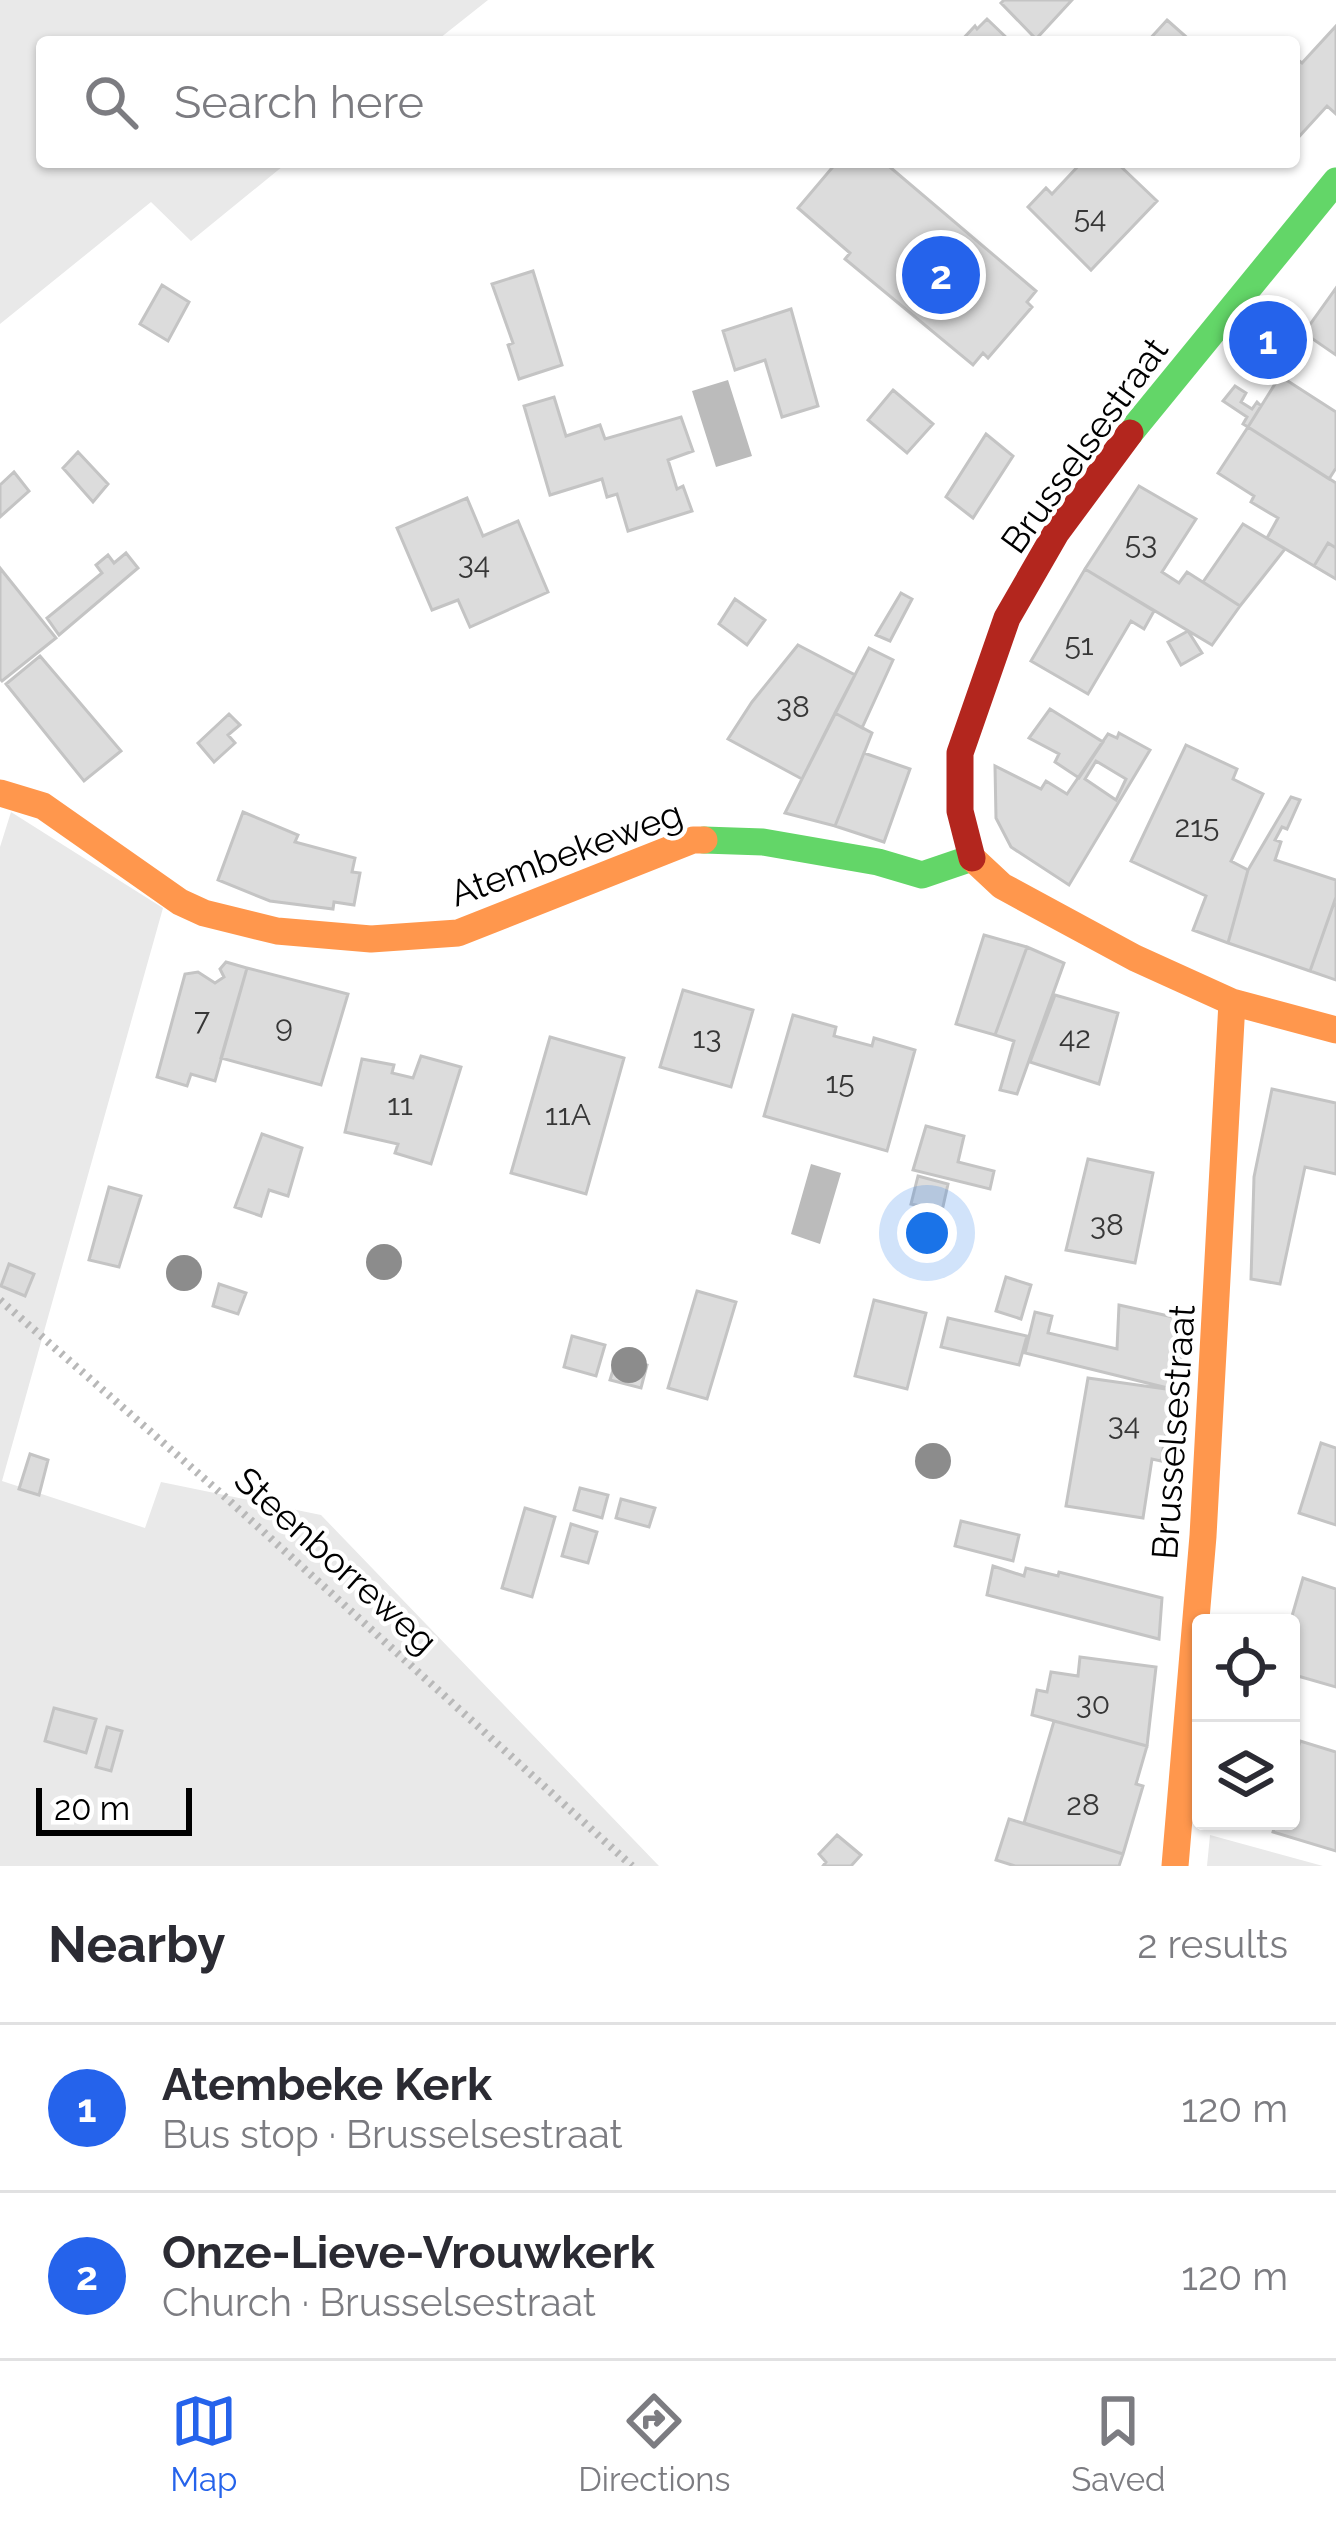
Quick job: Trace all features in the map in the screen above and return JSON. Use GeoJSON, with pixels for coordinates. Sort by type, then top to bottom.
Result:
{"type":"FeatureCollection","features":[{"type":"Feature","properties":{"kind":"street","name":"Brusselsestraat"},"geometry":{"type":"LineString","coordinates":[[972,858],[960,812],[960,753],[1007,618],[1056,533],[1125,440],[1336,181]]}},
{"type":"Feature","properties":{"kind":"street","name":"Atembekeweg"},"geometry":{"type":"LineString","coordinates":[[0,794],[43,806],[180,902],[204,913],[277,931],[371,939],[458,933],[693,839],[764,842],[878,862],[922,875],[972,858]]}},
{"type":"Feature","properties":{"kind":"street"},"geometry":{"type":"LineString","coordinates":[[972,858],[1001,886],[1135,958],[1232,1002],[1336,1030]]}},
{"type":"Feature","properties":{"kind":"street","name":"Brusselsestraat"},"geometry":{"type":"LineString","coordinates":[[1175,1866],[1208,1451],[1232,1002]]}},
{"type":"Feature","properties":{"kind":"path","name":"Steenborreweg"},"geometry":{"type":"LineString","coordinates":[[0,1300],[632,1866]]}},
{"type":"Feature","properties":{"kind":"shaded area"},"geometry":{"type":"Polygon","coordinates":[[[0,0],[488,0],[443,36],[36,36],[36,168],[281,168],[191,241],[151,202],[0,324],[0,0]]]}},
{"type":"Feature","properties":{"kind":"shaded area"},"geometry":{"type":"Polygon","coordinates":[[[728,380],[752,456],[716,467],[692,391],[728,380]]]}},
{"type":"Feature","properties":{"kind":"shaded area"},"geometry":{"type":"Polygon","coordinates":[[[11,812],[163,908],[2,1481],[145,1528],[161,1482],[321,1515],[659,1866],[0,1866],[0,847],[11,812]]]}},
{"type":"Feature","properties":{"kind":"shaded area"},"geometry":{"type":"Polygon","coordinates":[[[811,1164],[841,1173],[820,1244],[791,1234],[811,1164]]]}},
{"type":"Feature","properties":{"kind":"shaded area"},"geometry":{"type":"Polygon","coordinates":[[[1210,1835],[1323,1866],[1207,1866],[1210,1835]]]}},
{"type":"Feature","properties":{"kind":"building"},"geometry":{"type":"Polygon","coordinates":[[[1072,0],[1039,36],[1033,36],[1001,3],[1072,0]]]}},
{"type":"Feature","properties":{"kind":"building"},"geometry":{"type":"Polygon","coordinates":[[[987,19],[1005,36],[966,36],[975,26],[987,19]]]}},
{"type":"Feature","properties":{"kind":"building"},"geometry":{"type":"Polygon","coordinates":[[[1167,20],[1185,36],[1152,36],[1167,20]]]}},
{"type":"Feature","properties":{"kind":"building"},"geometry":{"type":"Polygon","coordinates":[[[1336,26],[1336,114],[1327,106],[1300,136],[1300,62],[1336,26]]]}},
{"type":"Feature","properties":{"kind":"building"},"geometry":{"type":"Polygon","coordinates":[[[832,168],[891,168],[1036,291],[1027,302],[1032,307],[988,358],[983,353],[973,365],[845,259],[850,253],[798,208],[832,168]]]}},
{"type":"Feature","properties":{"kind":"building"},"geometry":{"type":"Polygon","coordinates":[[[1076,168],[1122,168],[1157,201],[1091,270],[1028,207],[1046,188],[1052,194],[1076,168]]]}},
{"type":"Feature","properties":{"kind":"building"},"geometry":{"type":"Polygon","coordinates":[[[533,271],[562,365],[519,379],[508,345],[513,343],[492,284],[533,271]]]}},
{"type":"Feature","properties":{"kind":"building"},"geometry":{"type":"Polygon","coordinates":[[[162,285],[189,302],[168,341],[140,324],[162,285]]]}},
{"type":"Feature","properties":{"kind":"building"},"geometry":{"type":"Polygon","coordinates":[[[1336,288],[1336,355],[1304,333],[1336,288]]]}},
{"type":"Feature","properties":{"kind":"building"},"geometry":{"type":"Polygon","coordinates":[[[791,309],[818,406],[782,417],[765,360],[735,370],[723,331],[791,309]]]}},
{"type":"Feature","properties":{"kind":"building"},"geometry":{"type":"Polygon","coordinates":[[[1280,376],[1336,412],[1336,468],[1329,479],[1248,427],[1280,376]]]}},
{"type":"Feature","properties":{"kind":"building"},"geometry":{"type":"Polygon","coordinates":[[[1235,386],[1246,393],[1241,402],[1252,409],[1257,402],[1261,406],[1248,427],[1243,424],[1247,417],[1223,401],[1235,386]]]}},
{"type":"Feature","properties":{"kind":"building"},"geometry":{"type":"Polygon","coordinates":[[[893,390],[933,424],[907,453],[868,420],[893,390]]]}},
{"type":"Feature","properties":{"kind":"building"},"geometry":{"type":"Polygon","coordinates":[[[554,397],[566,436],[600,425],[605,439],[681,417],[693,451],[668,460],[677,489],[683,486],[692,511],[628,531],[617,494],[607,497],[602,479],[550,495],[524,406],[554,397]]]}},
{"type":"Feature","properties":{"kind":"building"},"geometry":{"type":"Polygon","coordinates":[[[1248,427],[1336,483],[1336,548],[1328,543],[1314,566],[1267,538],[1278,518],[1218,473],[1248,427]]]}},
{"type":"Feature","properties":{"kind":"building"},"geometry":{"type":"Polygon","coordinates":[[[986,434],[1013,456],[973,518],[946,497],[986,434]]]}},
{"type":"Feature","properties":{"kind":"building"},"geometry":{"type":"Polygon","coordinates":[[[78,452],[108,484],[93,502],[63,468],[78,452]]]}},
{"type":"Feature","properties":{"kind":"building"},"geometry":{"type":"Polygon","coordinates":[[[14,472],[29,491],[0,517],[0,485],[14,472]]]}},
{"type":"Feature","properties":{"kind":"building"},"geometry":{"type":"Polygon","coordinates":[[[1139,486],[1196,519],[1162,572],[1179,583],[1187,572],[1240,606],[1212,645],[1085,569],[1139,486]]]}},
{"type":"Feature","properties":{"kind":"building"},"geometry":{"type":"Polygon","coordinates":[[[467,498],[483,536],[518,521],[548,592],[470,627],[458,600],[432,610],[397,528],[467,498]]]}},
{"type":"Feature","properties":{"kind":"building"},"geometry":{"type":"Polygon","coordinates":[[[1243,524],[1285,549],[1240,606],[1203,582],[1243,524]]]}},
{"type":"Feature","properties":{"kind":"building"},"geometry":{"type":"Polygon","coordinates":[[[1328,543],[1336,548],[1336,579],[1314,566],[1328,543]]]}},
{"type":"Feature","properties":{"kind":"building"},"geometry":{"type":"Polygon","coordinates":[[[126,553],[138,568],[59,635],[47,618],[102,573],[96,565],[108,555],[114,563],[126,553]]]}},
{"type":"Feature","properties":{"kind":"building"},"geometry":{"type":"Polygon","coordinates":[[[0,568],[56,638],[2,681],[0,679],[0,568]]]}},
{"type":"Feature","properties":{"kind":"building"},"geometry":{"type":"Polygon","coordinates":[[[1085,569],[1154,611],[1144,629],[1131,621],[1088,694],[1031,661],[1085,569]]]}},
{"type":"Feature","properties":{"kind":"building"},"geometry":{"type":"Polygon","coordinates":[[[901,593],[912,599],[890,641],[876,635],[901,593]]]}},
{"type":"Feature","properties":{"kind":"building"},"geometry":{"type":"Polygon","coordinates":[[[735,599],[765,620],[747,645],[719,624],[735,599]]]}},
{"type":"Feature","properties":{"kind":"building"},"geometry":{"type":"Polygon","coordinates":[[[1188,631],[1202,653],[1181,665],[1168,642],[1188,631]]]}},
{"type":"Feature","properties":{"kind":"building"},"geometry":{"type":"Polygon","coordinates":[[[798,645],[855,675],[802,779],[728,739],[798,645]]]}},
{"type":"Feature","properties":{"kind":"building"},"geometry":{"type":"Polygon","coordinates":[[[869,648],[893,660],[862,728],[835,713],[869,648]]]}},
{"type":"Feature","properties":{"kind":"building"},"geometry":{"type":"Polygon","coordinates":[[[40,656],[121,751],[84,781],[6,684],[40,656]]]}},
{"type":"Feature","properties":{"kind":"building"},"geometry":{"type":"Polygon","coordinates":[[[1050,709],[1103,742],[1079,778],[1055,762],[1059,754],[1029,738],[1050,709]]]}},
{"type":"Feature","properties":{"kind":"building"},"geometry":{"type":"Polygon","coordinates":[[[835,713],[872,733],[835,826],[785,813],[835,713]]]}},
{"type":"Feature","properties":{"kind":"building"},"geometry":{"type":"Polygon","coordinates":[[[229,714],[240,725],[228,735],[235,743],[214,762],[198,743],[229,714]]]}},
{"type":"Feature","properties":{"kind":"building"},"geometry":{"type":"Polygon","coordinates":[[[1119,733],[1150,750],[1069,885],[1011,847],[996,818],[995,766],[1041,789],[1046,781],[1067,794],[1108,734],[1117,738],[1119,733]],[[1096,761],[1085,779],[1116,800],[1126,779],[1096,761]]]}},
{"type":"Feature","properties":{"kind":"building"},"geometry":{"type":"Polygon","coordinates":[[[1186,745],[1237,769],[1233,779],[1263,794],[1231,861],[1248,870],[1228,943],[1193,930],[1206,896],[1131,861],[1186,745]]]}},
{"type":"Feature","properties":{"kind":"building"},"geometry":{"type":"Polygon","coordinates":[[[864,753],[910,769],[884,842],[835,826],[864,753]]]}},
{"type":"Feature","properties":{"kind":"building"},"geometry":{"type":"Polygon","coordinates":[[[1291,797],[1300,800],[1287,829],[1282,827],[1275,840],[1281,842],[1275,860],[1336,880],[1336,897],[1310,971],[1228,943],[1248,870],[1291,797]]]}},
{"type":"Feature","properties":{"kind":"building"},"geometry":{"type":"Polygon","coordinates":[[[243,812],[298,835],[295,842],[355,858],[352,872],[360,873],[354,905],[334,902],[333,909],[270,901],[218,880],[243,812]]]}},
{"type":"Feature","properties":{"kind":"building"},"geometry":{"type":"Polygon","coordinates":[[[1336,904],[1336,980],[1310,971],[1336,904]]]}},
{"type":"Feature","properties":{"kind":"building"},"geometry":{"type":"Polygon","coordinates":[[[984,935],[1027,947],[995,1035],[956,1024],[984,935]]]}},
{"type":"Feature","properties":{"kind":"building"},"geometry":{"type":"Polygon","coordinates":[[[1027,947],[1064,963],[1017,1094],[1000,1090],[1014,1041],[995,1035],[1027,947]]]}},
{"type":"Feature","properties":{"kind":"building"},"geometry":{"type":"Polygon","coordinates":[[[226,962],[247,968],[215,1081],[191,1074],[187,1086],[157,1077],[185,974],[198,972],[215,983],[224,977],[220,969],[226,962]]]}},
{"type":"Feature","properties":{"kind":"building"},"geometry":{"type":"Polygon","coordinates":[[[247,968],[348,994],[321,1085],[221,1058],[247,968]]]}},
{"type":"Feature","properties":{"kind":"building"},"geometry":{"type":"Polygon","coordinates":[[[683,990],[753,1010],[731,1087],[660,1067],[683,990]]]}},
{"type":"Feature","properties":{"kind":"building"},"geometry":{"type":"Polygon","coordinates":[[[1055,995],[1118,1013],[1099,1084],[1030,1062],[1055,995]]]}},
{"type":"Feature","properties":{"kind":"building"},"geometry":{"type":"Polygon","coordinates":[[[793,1015],[836,1027],[834,1036],[872,1046],[874,1038],[915,1050],[887,1151],[764,1116],[793,1015]]]}},
{"type":"Feature","properties":{"kind":"building"},"geometry":{"type":"Polygon","coordinates":[[[550,1037],[624,1058],[586,1194],[511,1173],[550,1037]]]}},
{"type":"Feature","properties":{"kind":"building"},"geometry":{"type":"Polygon","coordinates":[[[421,1056],[461,1067],[431,1164],[395,1153],[398,1144],[345,1132],[362,1059],[394,1065],[392,1073],[413,1078],[421,1056]]]}},
{"type":"Feature","properties":{"kind":"building"},"geometry":{"type":"Polygon","coordinates":[[[1272,1089],[1336,1103],[1336,1174],[1305,1167],[1280,1284],[1251,1279],[1254,1177],[1272,1089]]]}},
{"type":"Feature","properties":{"kind":"building"},"geometry":{"type":"Polygon","coordinates":[[[926,1126],[964,1136],[958,1162],[994,1171],[990,1189],[913,1170],[926,1126]]]}},
{"type":"Feature","properties":{"kind":"building"},"geometry":{"type":"Polygon","coordinates":[[[262,1134],[302,1148],[288,1196],[269,1190],[261,1216],[235,1207],[262,1134]]]}},
{"type":"Feature","properties":{"kind":"building"},"geometry":{"type":"Polygon","coordinates":[[[1088,1159],[1153,1173],[1135,1263],[1066,1250],[1088,1159]]]}},
{"type":"Feature","properties":{"kind":"building"},"geometry":{"type":"Polygon","coordinates":[[[918,1176],[948,1184],[942,1211],[911,1204],[918,1176]]]}},
{"type":"Feature","properties":{"kind":"building"},"geometry":{"type":"Polygon","coordinates":[[[109,1187],[141,1196],[119,1267],[89,1260],[109,1187]]]}},
{"type":"Feature","properties":{"kind":"building"},"geometry":{"type":"Polygon","coordinates":[[[9,1264],[34,1274],[25,1296],[1,1286],[9,1264]]]}},
{"type":"Feature","properties":{"kind":"building"},"geometry":{"type":"Polygon","coordinates":[[[1006,1277],[1031,1285],[1021,1319],[996,1311],[1006,1277]]]}},
{"type":"Feature","properties":{"kind":"building"},"geometry":{"type":"Polygon","coordinates":[[[219,1284],[246,1293],[238,1314],[213,1306],[219,1284]]]}},
{"type":"Feature","properties":{"kind":"building"},"geometry":{"type":"Polygon","coordinates":[[[697,1291],[736,1302],[707,1399],[668,1388],[697,1291]]]}},
{"type":"Feature","properties":{"kind":"building"},"geometry":{"type":"Polygon","coordinates":[[[874,1300],[926,1313],[907,1389],[855,1376],[874,1300]]]}},
{"type":"Feature","properties":{"kind":"building"},"geometry":{"type":"Polygon","coordinates":[[[1119,1305],[1182,1319],[1180,1391],[1025,1353],[1035,1312],[1052,1316],[1048,1333],[1117,1349],[1119,1305]]]}},
{"type":"Feature","properties":{"kind":"building"},"geometry":{"type":"Polygon","coordinates":[[[948,1318],[1027,1336],[1019,1365],[941,1347],[948,1318]]]}},
{"type":"Feature","properties":{"kind":"building"},"geometry":{"type":"Polygon","coordinates":[[[572,1336],[605,1345],[596,1376],[564,1367],[572,1336]]]}},
{"type":"Feature","properties":{"kind":"building"},"geometry":{"type":"Polygon","coordinates":[[[617,1357],[647,1365],[641,1388],[610,1380],[617,1357]]]}},
{"type":"Feature","properties":{"kind":"building"},"geometry":{"type":"Polygon","coordinates":[[[1088,1378],[1173,1390],[1161,1461],[1152,1459],[1143,1518],[1066,1506],[1088,1378]]]}},
{"type":"Feature","properties":{"kind":"building"},"geometry":{"type":"Polygon","coordinates":[[[1321,1443],[1336,1448],[1336,1525],[1299,1513],[1321,1443]]]}},
{"type":"Feature","properties":{"kind":"building"},"geometry":{"type":"Polygon","coordinates":[[[30,1454],[48,1460],[39,1495],[19,1489],[30,1454]]]}},
{"type":"Feature","properties":{"kind":"building"},"geometry":{"type":"Polygon","coordinates":[[[580,1488],[608,1495],[602,1518],[574,1510],[580,1488]]]}},
{"type":"Feature","properties":{"kind":"building"},"geometry":{"type":"Polygon","coordinates":[[[621,1499],[655,1508],[649,1527],[616,1518],[621,1499]]]}},
{"type":"Feature","properties":{"kind":"building"},"geometry":{"type":"Polygon","coordinates":[[[525,1508],[555,1517],[532,1597],[502,1588],[525,1508]]]}},
{"type":"Feature","properties":{"kind":"building"},"geometry":{"type":"Polygon","coordinates":[[[961,1521],[1019,1535],[1013,1561],[955,1546],[961,1521]]]}},
{"type":"Feature","properties":{"kind":"building"},"geometry":{"type":"Polygon","coordinates":[[[571,1524],[597,1532],[588,1563],[562,1556],[571,1524]]]}},
{"type":"Feature","properties":{"kind":"building"},"geometry":{"type":"Polygon","coordinates":[[[993,1566],[1024,1576],[1026,1568],[1058,1576],[1059,1572],[1162,1598],[1159,1639],[987,1595],[993,1566]]]}},
{"type":"Feature","properties":{"kind":"building"},"geometry":{"type":"Polygon","coordinates":[[[1303,1578],[1336,1589],[1336,1687],[1300,1677],[1300,1614],[1293,1614],[1303,1578]]]}},
{"type":"Feature","properties":{"kind":"building"},"geometry":{"type":"Polygon","coordinates":[[[1080,1657],[1156,1667],[1147,1746],[1032,1715],[1037,1690],[1047,1692],[1051,1672],[1078,1676],[1080,1657]]]}},
{"type":"Feature","properties":{"kind":"building"},"geometry":{"type":"Polygon","coordinates":[[[54,1708],[96,1719],[86,1753],[45,1741],[54,1708]]]}},
{"type":"Feature","properties":{"kind":"building"},"geometry":{"type":"Polygon","coordinates":[[[1054,1721],[1147,1746],[1136,1784],[1143,1786],[1123,1854],[1024,1823],[1054,1721]]]}},
{"type":"Feature","properties":{"kind":"building"},"geometry":{"type":"Polygon","coordinates":[[[107,1727],[122,1731],[111,1771],[96,1767],[107,1727]]]}},
{"type":"Feature","properties":{"kind":"building"},"geometry":{"type":"Polygon","coordinates":[[[1300,1741],[1336,1752],[1336,1851],[1273,1832],[1300,1830],[1300,1741]]]}},
{"type":"Feature","properties":{"kind":"building"},"geometry":{"type":"Polygon","coordinates":[[[1009,1819],[1123,1854],[1119,1866],[1015,1866],[996,1860],[1009,1819]]]}},
{"type":"Feature","properties":{"kind":"building"},"geometry":{"type":"Polygon","coordinates":[[[837,1835],[861,1855],[851,1866],[823,1866],[826,1862],[819,1854],[837,1835]]]}},
{"type":"Feature","properties":{"kind":"traffic: fast"},"geometry":{"type":"LineString","coordinates":[[1130,433],[1336,181]]}},
{"type":"Feature","properties":{"kind":"traffic: fast"},"geometry":{"type":"LineString","coordinates":[[704,840],[763,842],[878,862],[922,875],[972,858]]}},
{"type":"Feature","properties":{"kind":"traffic: slow"},"geometry":{"type":"LineString","coordinates":[[0,793],[43,806],[180,902],[204,913],[277,931],[371,939],[458,933],[693,840],[704,840]]}},
{"type":"Feature","properties":{"kind":"traffic: slow"},"geometry":{"type":"LineString","coordinates":[[972,858],[1002,886],[1135,958],[1232,1002],[1336,1030]]}},
{"type":"Feature","properties":{"kind":"traffic: slow"},"geometry":{"type":"LineString","coordinates":[[1175,1866],[1203,1536],[1232,1002]]}},
{"type":"Feature","properties":{"kind":"traffic: jam"},"geometry":{"type":"LineString","coordinates":[[972,858],[960,811],[960,753],[1007,618],[1056,533],[1130,433]]}},
{"type":"Feature","properties":{"kind":"place","name":"Onze-Lieve-Vrouwkerk"},"geometry":{"type":"Point","coordinates":[941,275]}},
{"type":"Feature","properties":{"kind":"place","name":"Atembeke Kerk"},"geometry":{"type":"Point","coordinates":[1268,340]}}]}
